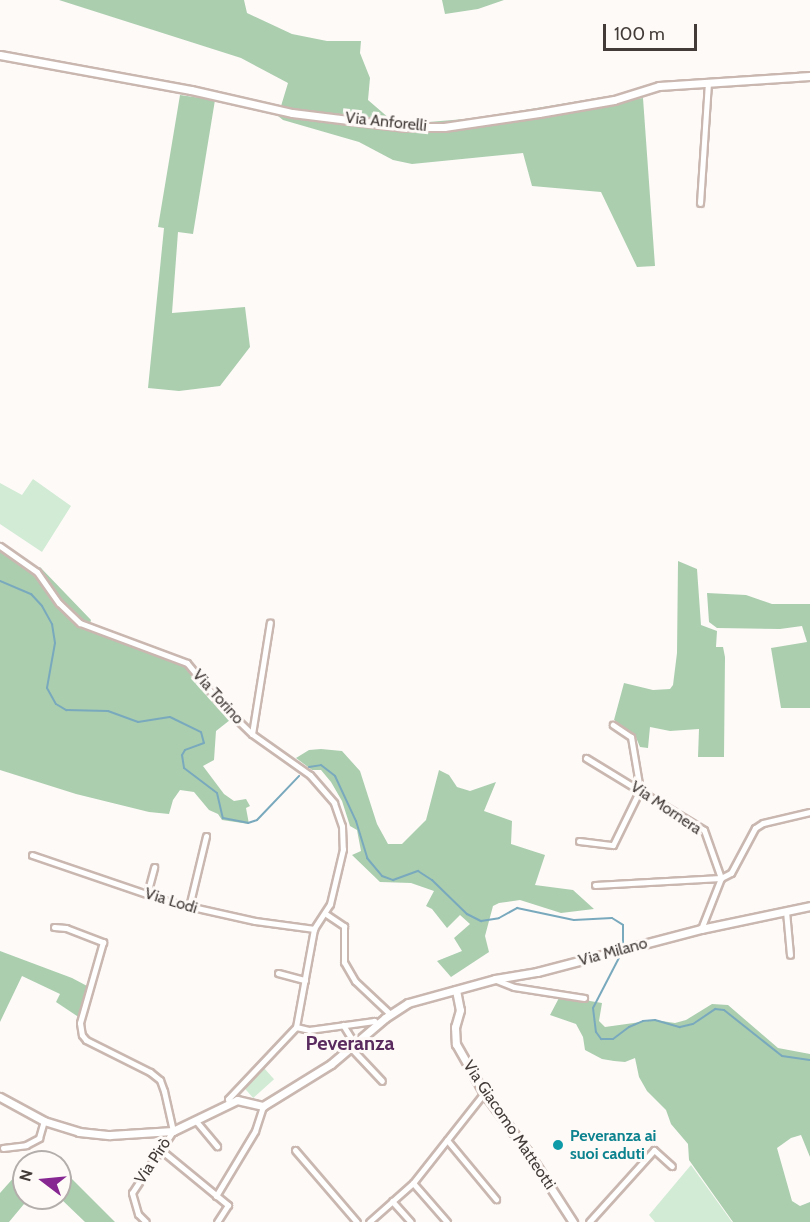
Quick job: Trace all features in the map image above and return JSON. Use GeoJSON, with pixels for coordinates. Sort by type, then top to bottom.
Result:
{"type":"FeatureCollection","features":[{"type":"Feature","properties":{"kind":"street","name":"Via Anforelli"},"geometry":{"type":"LineString","coordinates":[[0,55],[191,90],[292,113],[405,127],[444,127],[528,114],[614,100],[659,86],[810,76]]}},
{"type":"Feature","properties":{"kind":"street"},"geometry":{"type":"LineString","coordinates":[[700,203],[708,81]]}},
{"type":"Feature","properties":{"kind":"street","name":"Via Torino"},"geometry":{"type":"LineString","coordinates":[[0,546],[37,572],[59,603],[80,623],[187,663],[221,704],[252,734],[310,775],[334,803],[342,826],[343,849],[326,914]]}},
{"type":"Feature","properties":{"kind":"street"},"geometry":{"type":"LineString","coordinates":[[252,734],[270,621]]}},
{"type":"Feature","properties":{"kind":"street"},"geometry":{"type":"LineString","coordinates":[[579,841],[613,845],[640,790],[631,737],[613,725]]}},
{"type":"Feature","properties":{"kind":"street","name":"Via Mornera"},"geometry":{"type":"LineString","coordinates":[[586,758],[704,830],[721,878]]}},
{"type":"Feature","properties":{"kind":"street"},"geometry":{"type":"LineString","coordinates":[[595,885],[721,878],[731,873],[755,828],[763,823],[810,812]]}},
{"type":"Feature","properties":{"kind":"street"},"geometry":{"type":"LineString","coordinates":[[189,907],[206,836]]}},
{"type":"Feature","properties":{"kind":"street","name":"Via Lodi"},"geometry":{"type":"LineString","coordinates":[[32,855],[189,907],[314,929]]}},
{"type":"Feature","properties":{"kind":"street"},"geometry":{"type":"LineString","coordinates":[[147,894],[154,867]]}},
{"type":"Feature","properties":{"kind":"street"},"geometry":{"type":"LineString","coordinates":[[701,929],[721,878]]}},
{"type":"Feature","properties":{"kind":"street","name":"Via Milano"},"geometry":{"type":"LineString","coordinates":[[263,1106],[331,1064],[390,1014],[417,1000],[495,979],[537,972],[701,929],[810,906]]}},
{"type":"Feature","properties":{"kind":"street"},"geometry":{"type":"LineString","coordinates":[[786,911],[790,955]]}},
{"type":"Feature","properties":{"kind":"street"},"geometry":{"type":"LineString","coordinates":[[229,1103],[228,1099],[296,1027],[314,929],[326,914],[344,926],[346,939],[344,962],[355,981],[390,1014]]}},
{"type":"Feature","properties":{"kind":"street"},"geometry":{"type":"LineString","coordinates":[[54,927],[66,928],[103,942],[80,1023],[82,1035],[160,1080],[172,1131]]}},
{"type":"Feature","properties":{"kind":"street"},"geometry":{"type":"LineString","coordinates":[[278,973],[305,980]]}},
{"type":"Feature","properties":{"kind":"street"},"geometry":{"type":"LineString","coordinates":[[495,979],[514,987],[584,998]]}},
{"type":"Feature","properties":{"kind":"street","name":"Via Giacomo Matteotti"},"geometry":{"type":"LineString","coordinates":[[456,990],[460,1010],[454,1027],[456,1044],[484,1093],[527,1151],[573,1222]]}},
{"type":"Feature","properties":{"kind":"street"},"geometry":{"type":"LineString","coordinates":[[296,1027],[309,1030],[374,1020],[378,1024]]}},
{"type":"Feature","properties":{"kind":"street"},"geometry":{"type":"LineString","coordinates":[[343,1025],[353,1046],[382,1081]]}},
{"type":"Feature","properties":{"kind":"street"},"geometry":{"type":"LineString","coordinates":[[369,1222],[413,1183],[484,1093]]}},
{"type":"Feature","properties":{"kind":"street"},"geometry":{"type":"LineString","coordinates":[[0,1097],[44,1121],[79,1132],[101,1135],[172,1131],[237,1100],[263,1106],[255,1131],[216,1196]]}},
{"type":"Feature","properties":{"kind":"street"},"geometry":{"type":"LineString","coordinates":[[3,1148],[26,1145],[39,1138],[44,1121]]}},
{"type":"Feature","properties":{"kind":"street"},"geometry":{"type":"LineString","coordinates":[[196,1121],[217,1146]]}},
{"type":"Feature","properties":{"kind":"street","name":"Via Pirò"},"geometry":{"type":"LineString","coordinates":[[146,1222],[138,1214],[132,1193],[172,1131]]}},
{"type":"Feature","properties":{"kind":"street"},"geometry":{"type":"LineString","coordinates":[[447,1140],[496,1198]]}},
{"type":"Feature","properties":{"kind":"street"},"geometry":{"type":"LineString","coordinates":[[161,1150],[228,1204],[217,1222]]}},
{"type":"Feature","properties":{"kind":"street"},"geometry":{"type":"LineString","coordinates":[[295,1150],[357,1222]]}},
{"type":"Feature","properties":{"kind":"street"},"geometry":{"type":"LineString","coordinates":[[590,1222],[654,1150],[672,1166]]}},
{"type":"Feature","properties":{"kind":"street"},"geometry":{"type":"LineString","coordinates":[[413,1183],[447,1222]]}},
{"type":"Feature","properties":{"kind":"street"},"geometry":{"type":"LineString","coordinates":[[392,1201],[411,1222]]}},
{"type":"Feature","properties":{"kind":"green space"},"geometry":{"type":"Polygon","coordinates":[[[59,0],[244,0],[247,13],[292,34],[327,41],[361,41],[360,53],[370,78],[368,100],[390,119],[404,124],[477,118],[621,94],[629,100],[643,98],[655,266],[637,267],[601,192],[532,186],[523,153],[412,164],[393,160],[359,142],[283,120],[278,116],[288,83],[241,58],[59,0]]]}},
{"type":"Feature","properties":{"kind":"green space"},"geometry":{"type":"Polygon","coordinates":[[[442,0],[504,0],[478,9],[445,14],[442,0]]]}},
{"type":"Feature","properties":{"kind":"green space"},"geometry":{"type":"Polygon","coordinates":[[[180,95],[215,100],[193,234],[178,232],[172,313],[245,307],[250,347],[220,386],[179,391],[148,388],[164,228],[158,227],[180,95]]]}},
{"type":"Feature","properties":{"kind":"green space"},"geometry":{"type":"Polygon","coordinates":[[[33,479],[71,506],[42,552],[0,524],[0,483],[22,495],[33,479]]]}},
{"type":"Feature","properties":{"kind":"green space"},"geometry":{"type":"Polygon","coordinates":[[[0,550],[33,572],[40,567],[91,620],[89,627],[183,666],[190,672],[207,696],[230,720],[216,731],[214,760],[203,766],[224,794],[234,801],[246,799],[250,806],[246,808],[249,824],[222,820],[218,814],[209,810],[194,792],[180,790],[173,800],[169,814],[149,812],[76,794],[0,770],[0,550]]]}},
{"type":"Feature","properties":{"kind":"green space"},"geometry":{"type":"Polygon","coordinates":[[[678,561],[697,569],[701,625],[717,631],[716,647],[723,647],[725,657],[724,757],[698,757],[699,729],[670,731],[650,727],[648,748],[640,747],[635,735],[614,720],[624,683],[653,690],[670,689],[673,685],[677,653],[678,561]]]}},
{"type":"Feature","properties":{"kind":"green space"},"geometry":{"type":"Polygon","coordinates":[[[707,593],[746,595],[772,604],[810,604],[810,708],[781,708],[771,648],[807,642],[802,626],[780,629],[717,628],[709,622],[707,593]]]}},
{"type":"Feature","properties":{"kind":"green space"},"geometry":{"type":"Polygon","coordinates":[[[309,750],[342,751],[360,771],[377,824],[388,844],[402,844],[426,820],[439,770],[449,775],[457,787],[470,791],[496,782],[484,811],[512,821],[511,844],[545,855],[535,885],[573,890],[594,909],[561,913],[520,900],[499,903],[493,906],[485,936],[489,952],[451,977],[437,961],[462,951],[454,938],[470,924],[460,915],[447,928],[432,909],[426,906],[434,891],[411,883],[380,882],[352,855],[361,851],[357,830],[350,826],[342,801],[321,770],[312,770],[296,758],[309,750]]]}},
{"type":"Feature","properties":{"kind":"green space"},"geometry":{"type":"Polygon","coordinates":[[[0,951],[72,978],[89,987],[80,1018],[56,1002],[60,994],[22,976],[0,1022],[0,951]]]}},
{"type":"Feature","properties":{"kind":"green space"},"geometry":{"type":"Polygon","coordinates":[[[560,996],[602,1003],[599,1021],[605,1027],[655,1020],[675,1023],[686,1020],[712,1004],[728,1005],[778,1048],[810,1054],[810,1157],[801,1135],[791,1138],[777,1148],[792,1201],[800,1206],[810,1202],[810,1222],[733,1222],[689,1160],[688,1144],[671,1124],[666,1110],[647,1091],[639,1077],[635,1058],[625,1062],[614,1061],[602,1059],[585,1050],[583,1037],[576,1024],[550,1015],[560,996]]]}},
{"type":"Feature","properties":{"kind":"green space"},"geometry":{"type":"Polygon","coordinates":[[[264,1068],[274,1079],[253,1098],[243,1087],[264,1068]]]}},
{"type":"Feature","properties":{"kind":"green space"},"geometry":{"type":"Polygon","coordinates":[[[691,1165],[732,1222],[655,1222],[649,1215],[691,1165]]]}},
{"type":"Feature","properties":{"kind":"green space"},"geometry":{"type":"Polygon","coordinates":[[[72,1179],[115,1222],[85,1222],[72,1210],[72,1179]]]}},
{"type":"Feature","properties":{"kind":"green space"},"geometry":{"type":"Polygon","coordinates":[[[12,1180],[12,1210],[19,1210],[9,1222],[0,1222],[0,1193],[12,1180]]]}},
{"type":"Feature","properties":{"kind":"waterway"},"geometry":{"type":"LineString","coordinates":[[0,581],[31,594],[42,606],[52,624],[55,643],[47,688],[56,704],[66,710],[108,711],[138,722],[170,717],[201,732],[204,743],[185,750],[182,755],[184,768],[217,793],[223,818],[248,823],[257,820],[299,776]]}},
{"type":"Feature","properties":{"kind":"waterway"},"geometry":{"type":"LineString","coordinates":[[309,767],[321,765],[335,776],[356,821],[367,858],[382,876],[393,880],[418,871],[432,880],[467,914],[481,921],[499,918],[517,908],[574,920],[612,918],[623,925],[623,947]]}},
{"type":"Feature","properties":{"kind":"waterway"},"geometry":{"type":"LineString","coordinates":[[622,952],[593,1008],[596,1032],[601,1039],[613,1039],[629,1027],[643,1021],[655,1020],[680,1027],[693,1024],[715,1009],[724,1010],[782,1056],[810,1060]]}},
{"type":"Feature","properties":{"kind":"place","name":"Peveranza ai suoi caduti"},"geometry":{"type":"Point","coordinates":[558,1145]}},
{"type":"Feature","properties":{"kind":"district","name":"Peveranza"},"geometry":{"type":"Point","coordinates":[350,1043]}}]}
